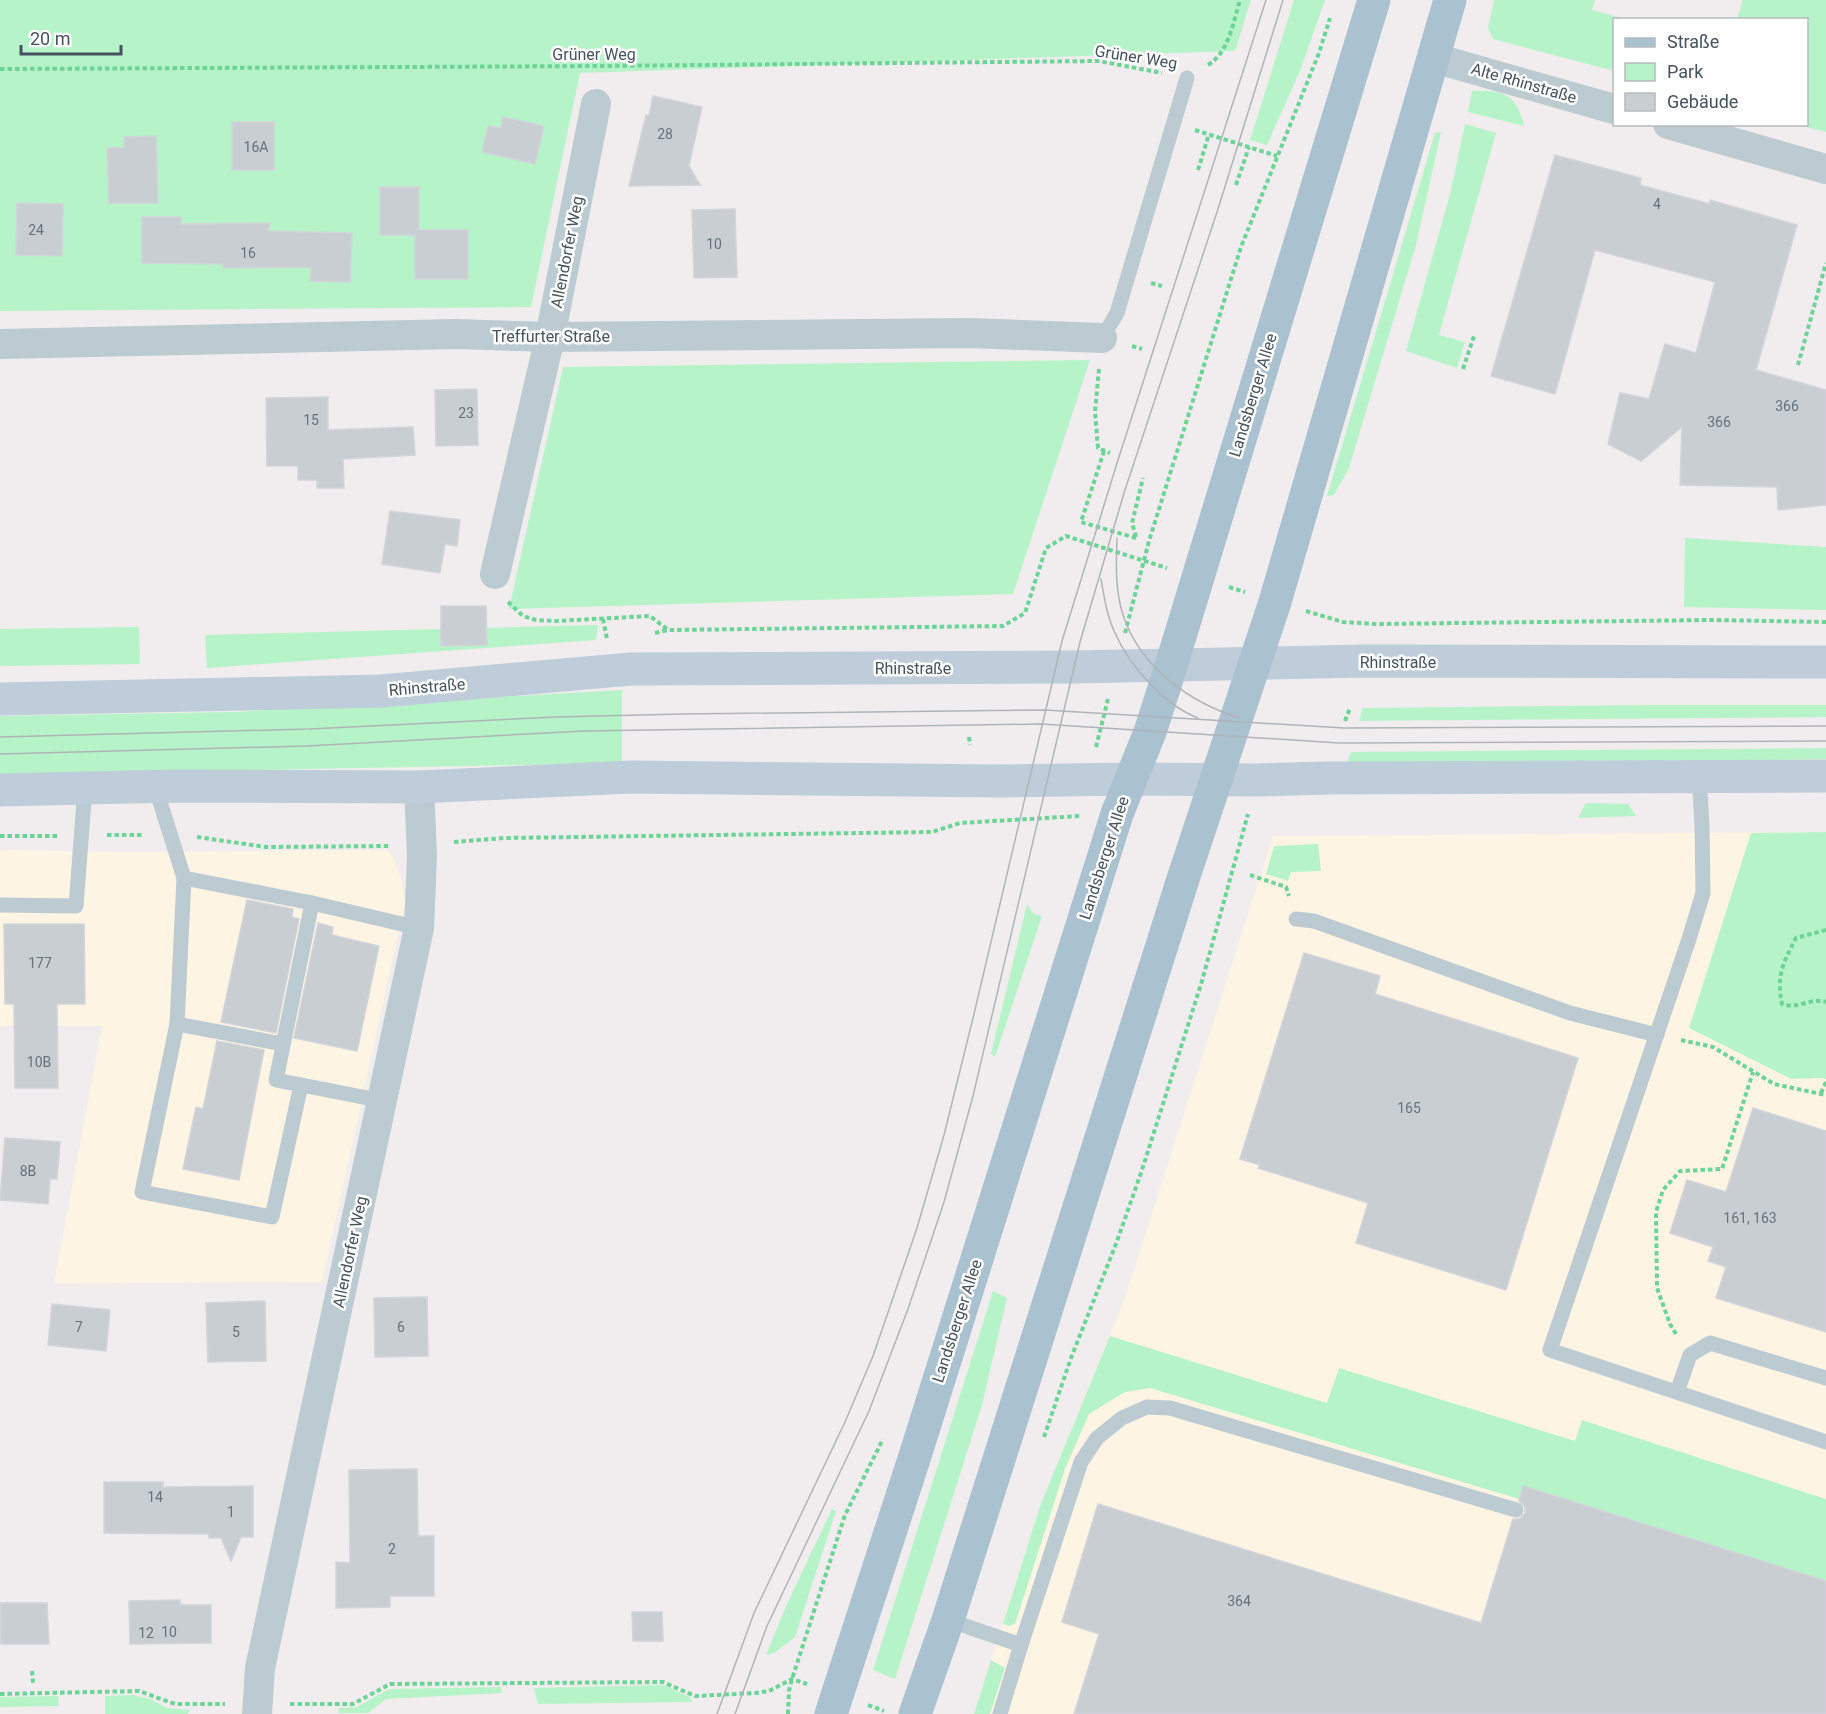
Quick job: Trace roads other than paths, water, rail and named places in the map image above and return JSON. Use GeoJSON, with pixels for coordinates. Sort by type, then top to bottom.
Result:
{"type":"FeatureCollection","features":[{"type":"Feature","properties":{"kind":"main road","name":"Landsberger Allee"},"geometry":{"type":"LineString","coordinates":[[831,1714],[1117,814],[1150,732],[1374,0]]}},
{"type":"Feature","properties":{"kind":"main road"},"geometry":{"type":"LineString","coordinates":[[915,1714],[948,1620],[1255,662],[1450,0]]}},
{"type":"Feature","properties":{"kind":"main road","name":"Rhinstraße"},"geometry":{"type":"LineString","coordinates":[[0,699],[381,691],[631,669],[1171,665],[1255,662],[1826,662]]}},
{"type":"Feature","properties":{"kind":"main road"},"geometry":{"type":"LineString","coordinates":[[0,790],[155,786],[420,787],[632,777],[1000,781],[1826,776]]}},
{"type":"Feature","properties":{"kind":"street","name":"Alte Rhinstraße"},"geometry":{"type":"LineString","coordinates":[[1434,58],[1613,109]]}},
{"type":"Feature","properties":{"kind":"street","name":"Allendorfer Weg"},"geometry":{"type":"LineString","coordinates":[[495,574],[550,337],[596,104]]}},
{"type":"Feature","properties":{"kind":"street"},"geometry":{"type":"LineString","coordinates":[[1675,126],[1826,168]]}},
{"type":"Feature","properties":{"kind":"street","name":"Treffurter Straße"},"geometry":{"type":"LineString","coordinates":[[0,344],[456,334],[550,337],[968,333],[1102,338]]}},
{"type":"Feature","properties":{"kind":"street","name":"Allendorfer Weg"},"geometry":{"type":"LineString","coordinates":[[257,1709],[260,1668],[419,928],[421,907],[420,787]]}},
{"type":"Feature","properties":{"kind":"lane"},"geometry":{"type":"LineString","coordinates":[[1102,338],[1117,313],[1187,78]]}},
{"type":"Feature","properties":{"kind":"lane"},"geometry":{"type":"LineString","coordinates":[[1699,776],[1703,892],[1550,1350],[1826,1442]]}},
{"type":"Feature","properties":{"kind":"lane"},"geometry":{"type":"LineString","coordinates":[[155,786],[184,878],[177,1024],[142,1192],[272,1217],[301,1085]]}},
{"type":"Feature","properties":{"kind":"lane"},"geometry":{"type":"LineString","coordinates":[[0,905],[76,906],[86,788]]}},
{"type":"Feature","properties":{"kind":"lane"},"geometry":{"type":"LineString","coordinates":[[184,878],[312,903],[419,928]]}},
{"type":"Feature","properties":{"kind":"lane"},"geometry":{"type":"LineString","coordinates":[[312,903],[276,1080],[383,1101]]}},
{"type":"Feature","properties":{"kind":"lane"},"geometry":{"type":"LineString","coordinates":[[1296,919],[1314,921],[1570,1013],[1657,1035]]}},
{"type":"Feature","properties":{"kind":"lane"},"geometry":{"type":"LineString","coordinates":[[177,1024],[283,1044]]}},
{"type":"Feature","properties":{"kind":"lane"},"geometry":{"type":"LineString","coordinates":[[1677,1392],[1690,1354],[1710,1343],[1826,1378]]}},
{"type":"Feature","properties":{"kind":"lane"},"geometry":{"type":"LineString","coordinates":[[1000,1714],[1081,1462],[1096,1438],[1122,1418],[1147,1407],[1170,1408],[1516,1510]]}},
{"type":"Feature","properties":{"kind":"lane"},"geometry":{"type":"LineString","coordinates":[[948,1620],[1021,1645]]}},
{"type":"Feature","properties":{"kind":"tram line"},"geometry":{"type":"LineString","coordinates":[[717,1714],[754,1613],[845,1422],[873,1356],[917,1228],[944,1135],[974,1014],[1062,641],[1266,0]]}},
{"type":"Feature","properties":{"kind":"tram line"},"geometry":{"type":"LineString","coordinates":[[735,1714],[767,1626],[869,1411],[908,1309],[944,1202],[973,1096],[1080,642],[1124,493],[1218,209],[1283,0]]}},
{"type":"Feature","properties":{"kind":"tram line"},"geometry":{"type":"LineString","coordinates":[[1117,538],[1120,606],[1131,634],[1141,651],[1154,666],[1185,693],[1240,718]]}},
{"type":"Feature","properties":{"kind":"tram line"},"geometry":{"type":"LineString","coordinates":[[1101,579],[1115,633],[1138,671],[1160,694],[1185,712],[1198,718]]}},
{"type":"Feature","properties":{"kind":"tram line"},"geometry":{"type":"LineString","coordinates":[[0,737],[309,729],[556,717],[1045,710],[1344,728],[1826,726]]}},
{"type":"Feature","properties":{"kind":"tram line"},"geometry":{"type":"LineString","coordinates":[[0,754],[307,746],[584,731],[1041,724],[1339,743],[1826,741]]}}]}
